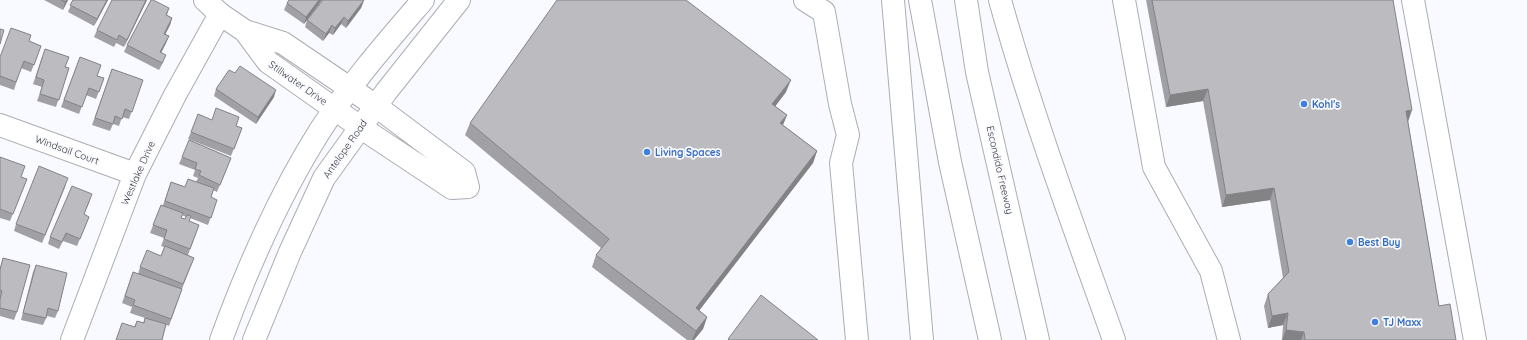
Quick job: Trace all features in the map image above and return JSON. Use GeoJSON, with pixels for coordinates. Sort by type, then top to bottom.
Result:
{"type":"FeatureCollection","features":[{"type":"Feature","properties":{"kind":"main road"},"geometry":{"type":"LineString","coordinates":[[221,340],[239,290],[269,221],[322,128],[374,57],[423,0]]}},
{"type":"Feature","properties":{"kind":"main road","name":"Antelope Road"},"geometry":{"type":"LineString","coordinates":[[254,340],[290,252],[324,178],[360,127],[459,0]]}},
{"type":"Feature","properties":{"kind":"main road"},"geometry":{"type":"LineString","coordinates":[[805,0],[824,12],[840,104],[848,135],[841,163],[857,340]]}},
{"type":"Feature","properties":{"kind":"main road"},"geometry":{"type":"LineString","coordinates":[[893,0],[922,340]]}},
{"type":"Feature","properties":{"kind":"main road"},"geometry":{"type":"LineString","coordinates":[[920,0],[950,162],[990,340]]}},
{"type":"Feature","properties":{"kind":"main road","name":"Escondido Freeway"},"geometry":{"type":"LineString","coordinates":[[966,0],[977,72],[1038,340]]}},
{"type":"Feature","properties":{"kind":"main road"},"geometry":{"type":"LineString","coordinates":[[1000,0],[1045,148],[1114,340]]}},
{"type":"Feature","properties":{"kind":"main road"},"geometry":{"type":"LineString","coordinates":[[1124,0],[1154,167],[1211,271],[1228,340]]}},
{"type":"Feature","properties":{"kind":"main road"},"geometry":{"type":"LineString","coordinates":[[1413,0],[1475,340]]}},
{"type":"Feature","properties":{"kind":"main road","name":"Stillwater Drive"},"geometry":{"type":"LineString","coordinates":[[213,7],[245,31],[268,62],[360,127],[452,188],[468,187],[464,172],[376,106],[283,43],[245,31]]}},
{"type":"Feature","properties":{"kind":"main road","name":"Westlake Drive"},"geometry":{"type":"LineString","coordinates":[[72,340],[135,174],[175,95],[213,7]]}},
{"type":"Feature","properties":{"kind":"main road","name":"Windsail Court"},"geometry":{"type":"LineString","coordinates":[[0,125],[135,174]]}},
{"type":"Feature","properties":{"kind":"building"},"geometry":{"type":"Polygon","coordinates":[[[73,0],[107,0],[97,19],[70,5],[73,0]]]}},
{"type":"Feature","properties":{"kind":"building"},"geometry":{"type":"Polygon","coordinates":[[[112,0],[146,0],[127,40],[119,35],[117,40],[97,30],[112,0]]]}},
{"type":"Feature","properties":{"kind":"building"},"geometry":{"type":"Polygon","coordinates":[[[151,0],[169,8],[166,15],[172,18],[164,34],[169,36],[160,52],[166,55],[162,63],[127,45],[151,0]]]}},
{"type":"Feature","properties":{"kind":"building"},"geometry":{"type":"Polygon","coordinates":[[[289,0],[319,0],[306,17],[287,3],[289,0]]]}},
{"type":"Feature","properties":{"kind":"building"},"geometry":{"type":"Polygon","coordinates":[[[323,0],[364,0],[348,21],[344,17],[335,28],[332,25],[326,34],[307,20],[323,0]]]}},
{"type":"Feature","properties":{"kind":"building"},"geometry":{"type":"Polygon","coordinates":[[[557,0],[686,0],[791,80],[772,104],[787,115],[780,123],[817,151],[696,308],[707,317],[696,331],[596,255],[609,239],[470,123],[557,0]]]}},
{"type":"Feature","properties":{"kind":"building","name":"Kohl's"},"geometry":{"type":"Polygon","coordinates":[[[1152,0],[1393,0],[1412,110],[1406,111],[1439,306],[1450,304],[1456,340],[1305,340],[1304,332],[1286,330],[1288,313],[1272,316],[1268,294],[1289,272],[1274,188],[1226,195],[1208,89],[1170,95],[1152,0]]]}},
{"type":"Feature","properties":{"kind":"building"},"geometry":{"type":"Polygon","coordinates":[[[11,28],[31,35],[29,41],[41,46],[34,65],[24,61],[16,82],[0,76],[0,57],[11,28]]]}},
{"type":"Feature","properties":{"kind":"building"},"geometry":{"type":"Polygon","coordinates":[[[0,29],[4,30],[0,44],[0,29]]]}},
{"type":"Feature","properties":{"kind":"building"},"geometry":{"type":"Polygon","coordinates":[[[45,49],[69,57],[65,67],[69,68],[59,100],[40,94],[44,80],[36,77],[45,49]]]}},
{"type":"Feature","properties":{"kind":"building"},"geometry":{"type":"Polygon","coordinates":[[[80,57],[101,65],[97,76],[104,78],[99,92],[89,88],[82,107],[64,100],[80,57]]]}},
{"type":"Feature","properties":{"kind":"building"},"geometry":{"type":"Polygon","coordinates":[[[240,66],[276,90],[258,117],[216,89],[229,70],[235,73],[240,66]]]}},
{"type":"Feature","properties":{"kind":"building"},"geometry":{"type":"Polygon","coordinates":[[[112,69],[143,80],[132,112],[125,109],[122,119],[115,116],[113,124],[95,118],[112,69]]]}},
{"type":"Feature","properties":{"kind":"building"},"geometry":{"type":"Polygon","coordinates":[[[216,108],[239,117],[236,126],[242,128],[234,149],[191,132],[198,114],[212,120],[216,108]]]}},
{"type":"Feature","properties":{"kind":"building"},"geometry":{"type":"Polygon","coordinates":[[[189,140],[231,158],[220,185],[199,175],[201,171],[195,169],[197,163],[182,157],[189,140]]]}},
{"type":"Feature","properties":{"kind":"building"},"geometry":{"type":"Polygon","coordinates":[[[0,157],[25,166],[21,177],[27,179],[13,214],[0,209],[0,157]]]}},
{"type":"Feature","properties":{"kind":"building"},"geometry":{"type":"Polygon","coordinates":[[[39,166],[68,178],[45,235],[16,224],[39,166]]]}},
{"type":"Feature","properties":{"kind":"building"},"geometry":{"type":"Polygon","coordinates":[[[188,179],[214,188],[211,197],[217,200],[211,218],[165,201],[171,182],[185,187],[188,179]]]}},
{"type":"Feature","properties":{"kind":"building"},"geometry":{"type":"Polygon","coordinates":[[[72,186],[92,194],[84,214],[89,217],[80,239],[66,233],[62,242],[50,237],[72,186]]]}},
{"type":"Feature","properties":{"kind":"building"},"geometry":{"type":"Polygon","coordinates":[[[161,205],[183,213],[181,218],[185,219],[187,215],[191,216],[189,221],[199,225],[190,249],[164,239],[167,230],[153,225],[161,205]]]}},
{"type":"Feature","properties":{"kind":"building"},"geometry":{"type":"Polygon","coordinates":[[[165,246],[194,258],[183,284],[140,267],[147,250],[161,256],[165,246]]]}},
{"type":"Feature","properties":{"kind":"building"},"geometry":{"type":"Polygon","coordinates":[[[3,258],[30,265],[17,312],[0,308],[2,291],[0,290],[0,270],[3,258]]]}},
{"type":"Feature","properties":{"kind":"building"},"geometry":{"type":"Polygon","coordinates":[[[36,265],[67,273],[58,311],[48,308],[46,318],[23,313],[36,265]]]}},
{"type":"Feature","properties":{"kind":"building"},"geometry":{"type":"Polygon","coordinates":[[[133,272],[182,289],[171,319],[133,305],[135,300],[125,296],[133,272]]]}},
{"type":"Feature","properties":{"kind":"building"},"geometry":{"type":"Polygon","coordinates":[[[761,295],[818,340],[729,340],[728,339],[761,295]]]}},
{"type":"Feature","properties":{"kind":"building"},"geometry":{"type":"Polygon","coordinates":[[[145,318],[166,324],[162,340],[116,340],[122,323],[135,327],[137,321],[144,323],[145,318]]]}},
{"type":"Feature","properties":{"kind":"place","name":"Kohl's"},"geometry":{"type":"Point","coordinates":[1304,104]}},
{"type":"Feature","properties":{"kind":"place","name":"Living Spaces"},"geometry":{"type":"Point","coordinates":[647,152]}},
{"type":"Feature","properties":{"kind":"place","name":"Best Buy"},"geometry":{"type":"Point","coordinates":[1350,242]}},
{"type":"Feature","properties":{"kind":"place","name":"TJ Maxx"},"geometry":{"type":"Point","coordinates":[1375,322]}}]}
